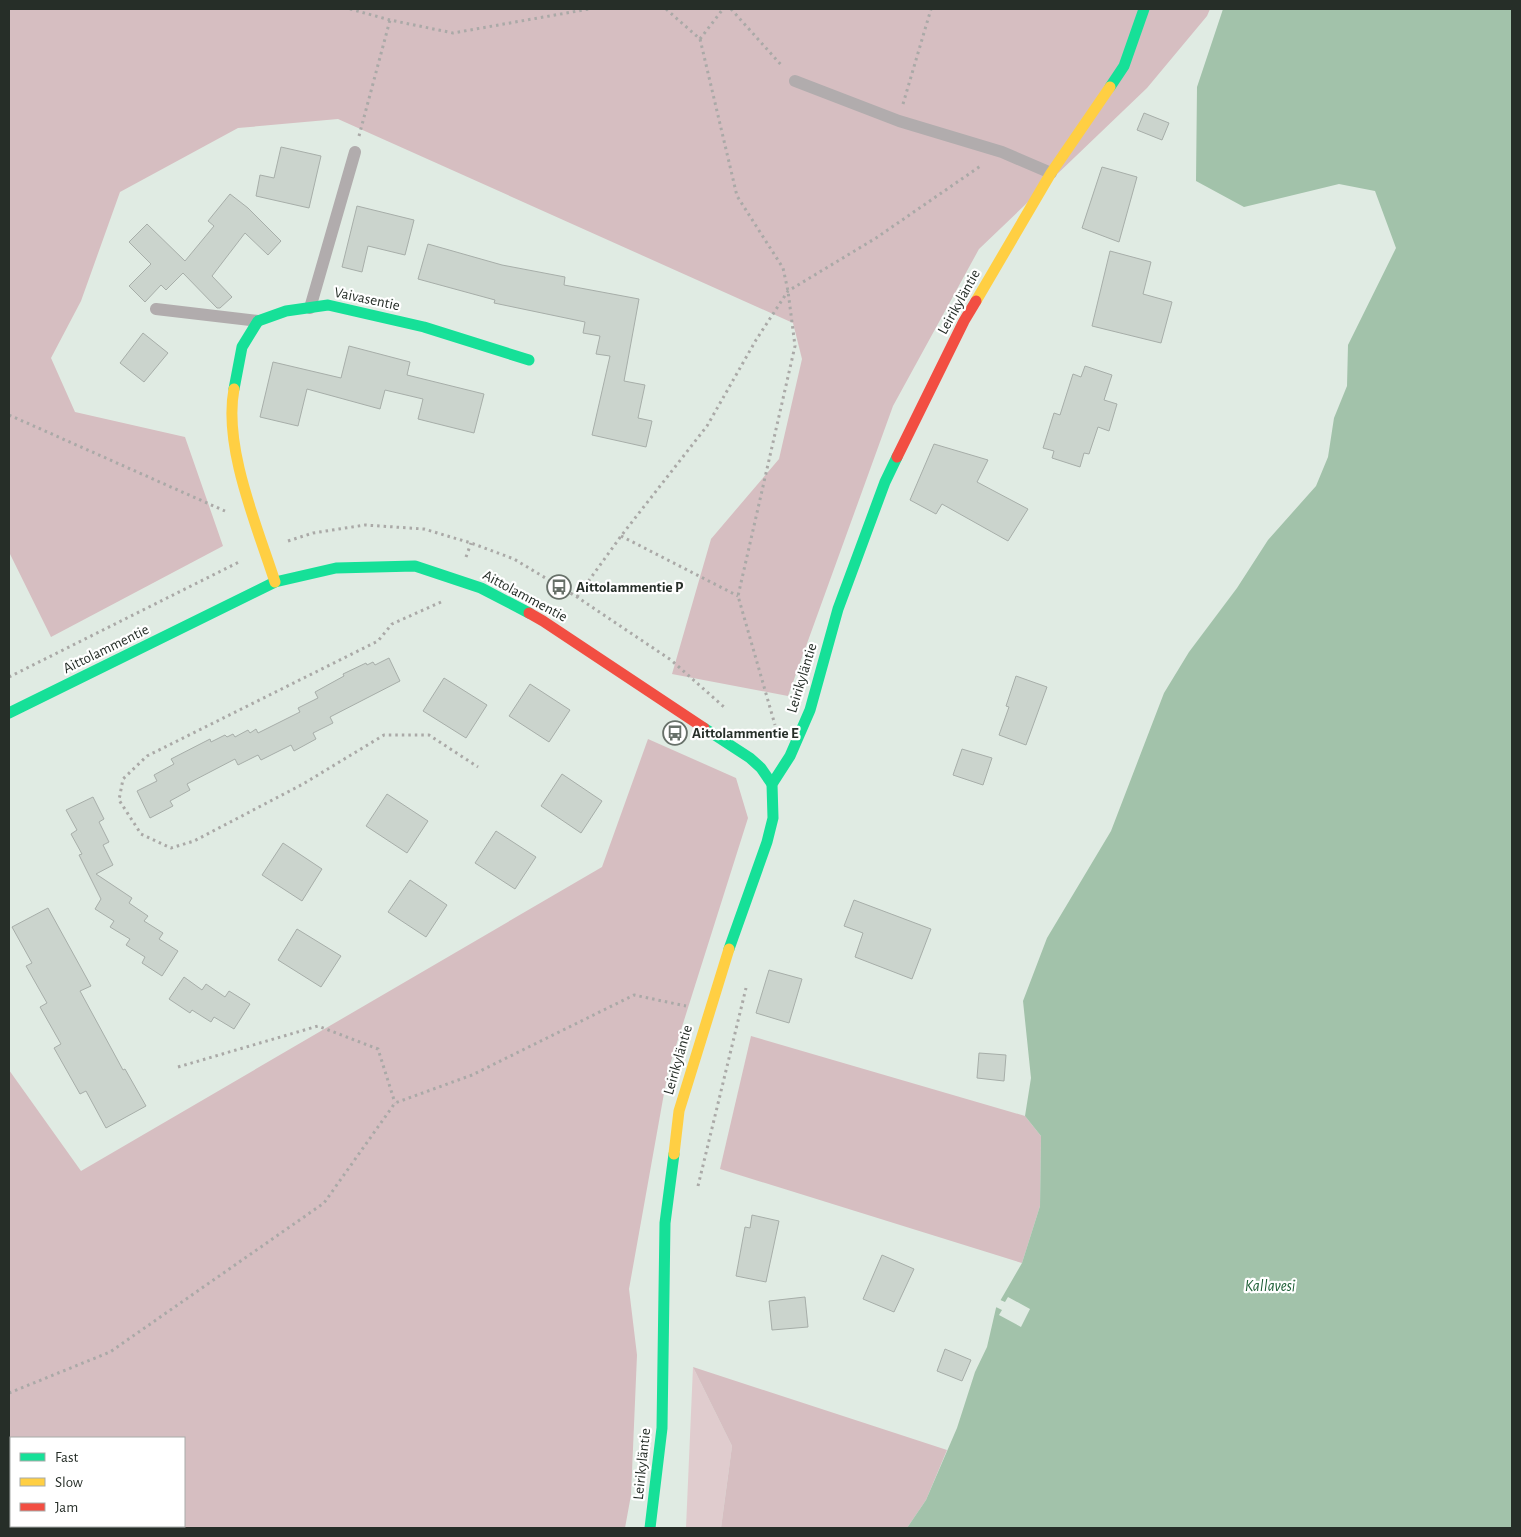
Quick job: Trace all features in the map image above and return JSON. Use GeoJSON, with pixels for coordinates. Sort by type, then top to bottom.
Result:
{"type":"FeatureCollection","features":[{"type":"Feature","properties":{"kind":"street","name":"Leirikyläntie"},"geometry":{"type":"LineString","coordinates":[[650,1528],[662,1428],[665,1223],[679,1111],[708,1010],[767,842],[773,818],[772,784],[790,756],[810,710],[838,609],[885,482],[964,321],[1051,173],[1124,66],[1144,9]]}},
{"type":"Feature","properties":{"kind":"street","name":"Vaivasentie"},"geometry":{"type":"LineString","coordinates":[[258,321],[286,311],[328,305],[424,327],[529,360]]}},
{"type":"Feature","properties":{"kind":"street"},"geometry":{"type":"LineString","coordinates":[[258,321],[242,347],[231,406],[237,462],[275,582]]}},
{"type":"Feature","properties":{"kind":"street","name":"Aittolammentie"},"geometry":{"type":"LineString","coordinates":[[9,713],[275,582],[336,568],[415,566],[481,588],[544,621],[750,758],[761,768],[772,784]]}},
{"type":"Feature","properties":{"kind":"lane"},"geometry":{"type":"LineString","coordinates":[[795,81],[899,121],[1002,152],[1051,173]]}},
{"type":"Feature","properties":{"kind":"lane"},"geometry":{"type":"LineString","coordinates":[[310,308],[355,152]]}},
{"type":"Feature","properties":{"kind":"lane"},"geometry":{"type":"LineString","coordinates":[[156,309],[258,321]]}},
{"type":"Feature","properties":{"kind":"path"},"geometry":{"type":"LineString","coordinates":[[350,9],[390,20],[453,33],[588,9]]}},
{"type":"Feature","properties":{"kind":"path"},"geometry":{"type":"LineString","coordinates":[[666,9],[700,39],[737,196],[783,268],[788,291],[795,346],[738,596],[776,728]]}},
{"type":"Feature","properties":{"kind":"path"},"geometry":{"type":"LineString","coordinates":[[700,39],[723,9]]}},
{"type":"Feature","properties":{"kind":"path"},"geometry":{"type":"LineString","coordinates":[[731,9],[795,81]]}},
{"type":"Feature","properties":{"kind":"path"},"geometry":{"type":"LineString","coordinates":[[899,121],[931,9]]}},
{"type":"Feature","properties":{"kind":"path"},"geometry":{"type":"LineString","coordinates":[[355,152],[390,20]]}},
{"type":"Feature","properties":{"kind":"path"},"geometry":{"type":"LineString","coordinates":[[576,597],[707,426],[756,340],[788,291],[876,238],[1002,152]]}},
{"type":"Feature","properties":{"kind":"path"},"geometry":{"type":"LineString","coordinates":[[9,416],[256,525]]}},
{"type":"Feature","properties":{"kind":"path"},"geometry":{"type":"LineString","coordinates":[[9,678],[264,550],[313,533],[365,525],[424,529],[514,559],[576,597],[671,660],[730,712]]}},
{"type":"Feature","properties":{"kind":"path"},"geometry":{"type":"LineString","coordinates":[[621,536],[738,596]]}},
{"type":"Feature","properties":{"kind":"path"},"geometry":{"type":"LineString","coordinates":[[470,543],[455,592],[451,597],[392,624],[378,641],[146,756],[123,779],[119,800],[141,834],[171,848],[194,841],[303,784],[384,735],[429,735],[478,767]]}},
{"type":"Feature","properties":{"kind":"path"},"geometry":{"type":"LineString","coordinates":[[696,1195],[747,984]]}},
{"type":"Feature","properties":{"kind":"path"},"geometry":{"type":"LineString","coordinates":[[9,1393],[110,1352],[324,1203],[394,1103],[472,1075],[634,995],[708,1010]]}},
{"type":"Feature","properties":{"kind":"path"},"geometry":{"type":"LineString","coordinates":[[178,1067],[318,1026],[378,1049],[394,1103]]}},
{"type":"Feature","properties":{"kind":"shaded area"},"geometry":{"type":"Polygon","coordinates":[[[9,9],[1210,9],[1207,16],[1147,88],[979,249],[893,406],[788,696],[672,674],[711,539],[779,459],[802,359],[793,323],[338,119],[238,128],[120,192],[81,301],[51,358],[75,412],[185,437],[223,546],[51,637],[9,552],[9,9]]]}},
{"type":"Feature","properties":{"kind":"shaded area"},"geometry":{"type":"Polygon","coordinates":[[[648,739],[736,778],[748,818],[668,1071],[629,1289],[637,1355],[631,1495],[625,1528],[9,1528],[9,1070],[81,1171],[602,867],[648,739]]]}},
{"type":"Feature","properties":{"kind":"shaded area"},"geometry":{"type":"Polygon","coordinates":[[[751,1036],[1025,1116],[1041,1136],[1040,1206],[1022,1263],[720,1169],[751,1036]]]}},
{"type":"Feature","properties":{"kind":"shaded area"},"geometry":{"type":"Polygon","coordinates":[[[693,1367],[732,1446],[721,1528],[686,1528],[693,1367]]]}},
{"type":"Feature","properties":{"kind":"shaded area"},"geometry":{"type":"Polygon","coordinates":[[[693,1367],[947,1450],[926,1500],[907,1528],[721,1528],[732,1446],[693,1367]]]}},
{"type":"Feature","properties":{"kind":"water","name":"Kallavesi"},"geometry":{"type":"Polygon","coordinates":[[[1223,9],[1512,9],[1512,1528],[907,1528],[926,1500],[957,1428],[975,1372],[987,1347],[996,1308],[1022,1263],[1040,1206],[1041,1136],[1025,1116],[1031,1078],[1023,1001],[1047,938],[1111,831],[1164,693],[1189,652],[1237,588],[1268,540],[1316,486],[1328,457],[1334,418],[1347,386],[1348,345],[1396,248],[1375,191],[1339,184],[1244,207],[1196,181],[1197,87],[1223,9]]]}},
{"type":"Feature","properties":{"kind":"pier"},"geometry":{"type":"Polygon","coordinates":[[[1008,1297],[1030,1309],[1021,1327],[999,1315],[1002,1310],[994,1306],[998,1299],[1005,1302],[1008,1297]]]}},
{"type":"Feature","properties":{"kind":"building"},"geometry":{"type":"Polygon","coordinates":[[[1144,113],[1169,123],[1162,140],[1137,130],[1144,113]]]}},
{"type":"Feature","properties":{"kind":"building"},"geometry":{"type":"Polygon","coordinates":[[[281,147],[321,156],[309,208],[256,196],[260,175],[274,178],[281,147]]]}},
{"type":"Feature","properties":{"kind":"building"},"geometry":{"type":"Polygon","coordinates":[[[1102,167],[1137,177],[1119,242],[1082,228],[1102,167]]]}},
{"type":"Feature","properties":{"kind":"building"},"geometry":{"type":"Polygon","coordinates":[[[230,194],[248,208],[281,241],[268,255],[245,233],[212,276],[232,297],[220,308],[217,308],[183,273],[166,290],[161,285],[145,302],[129,286],[151,264],[129,242],[147,224],[185,261],[214,226],[208,221],[230,194]]]}},
{"type":"Feature","properties":{"kind":"building"},"geometry":{"type":"Polygon","coordinates":[[[357,206],[414,220],[405,255],[368,246],[362,272],[342,267],[357,206]]]}},
{"type":"Feature","properties":{"kind":"building"},"geometry":{"type":"Polygon","coordinates":[[[428,244],[502,265],[565,277],[564,285],[639,299],[624,381],[645,385],[638,418],[652,421],[646,447],[592,435],[610,356],[596,354],[600,336],[583,333],[585,322],[494,303],[495,300],[418,279],[428,244]]]}},
{"type":"Feature","properties":{"kind":"building"},"geometry":{"type":"Polygon","coordinates":[[[1110,251],[1151,262],[1143,294],[1172,302],[1161,343],[1092,326],[1110,251]]]}},
{"type":"Feature","properties":{"kind":"building"},"geometry":{"type":"Polygon","coordinates":[[[143,333],[168,353],[144,382],[120,363],[143,333]]]}},
{"type":"Feature","properties":{"kind":"building"},"geometry":{"type":"Polygon","coordinates":[[[349,346],[410,362],[407,375],[484,394],[474,433],[418,419],[423,399],[385,390],[380,409],[307,389],[298,426],[260,417],[273,362],[341,378],[349,346]]]}},
{"type":"Feature","properties":{"kind":"building"},"geometry":{"type":"Polygon","coordinates":[[[1085,366],[1112,375],[1104,400],[1117,404],[1109,431],[1098,427],[1089,454],[1084,453],[1080,467],[1052,458],[1054,451],[1043,448],[1054,413],[1060,415],[1073,374],[1081,377],[1085,366]]]}},
{"type":"Feature","properties":{"kind":"building"},"geometry":{"type":"Polygon","coordinates":[[[934,444],[988,460],[977,482],[1028,509],[1008,541],[942,504],[936,514],[910,500],[934,444]]]}},
{"type":"Feature","properties":{"kind":"building"},"geometry":{"type":"Polygon","coordinates":[[[389,658],[400,681],[330,717],[333,723],[313,733],[316,739],[294,751],[291,745],[261,760],[258,755],[238,765],[235,759],[187,784],[190,790],[170,801],[173,806],[150,818],[137,791],[157,781],[154,775],[174,764],[171,759],[210,739],[211,742],[225,735],[227,737],[233,734],[235,737],[248,730],[250,733],[256,729],[258,733],[300,712],[298,708],[318,698],[315,692],[344,676],[343,674],[366,663],[367,665],[373,662],[375,665],[389,658]]]}},
{"type":"Feature","properties":{"kind":"building"},"geometry":{"type":"Polygon","coordinates":[[[1016,676],[1047,687],[1026,745],[999,735],[1009,707],[1006,706],[1016,676]]]}},
{"type":"Feature","properties":{"kind":"building"},"geometry":{"type":"Polygon","coordinates":[[[444,678],[487,705],[466,738],[423,711],[444,678]]]}},
{"type":"Feature","properties":{"kind":"building"},"geometry":{"type":"Polygon","coordinates":[[[530,684],[570,710],[549,742],[509,716],[530,684]]]}},
{"type":"Feature","properties":{"kind":"building"},"geometry":{"type":"Polygon","coordinates":[[[962,749],[992,758],[983,785],[953,775],[962,749]]]}},
{"type":"Feature","properties":{"kind":"building"},"geometry":{"type":"Polygon","coordinates":[[[562,774],[602,801],[581,833],[541,806],[562,774]]]}},
{"type":"Feature","properties":{"kind":"building"},"geometry":{"type":"Polygon","coordinates":[[[387,794],[428,821],[407,853],[366,826],[387,794]]]}},
{"type":"Feature","properties":{"kind":"building"},"geometry":{"type":"Polygon","coordinates":[[[93,797],[104,819],[99,822],[109,842],[103,845],[113,865],[96,874],[132,898],[129,903],[148,916],[144,921],[163,933],[159,939],[178,951],[162,976],[142,963],[145,957],[126,945],[130,939],[110,927],[114,921],[95,909],[101,899],[79,855],[82,854],[71,834],[77,830],[66,810],[93,797]]]}},
{"type":"Feature","properties":{"kind":"building"},"geometry":{"type":"Polygon","coordinates":[[[496,831],[536,857],[515,889],[475,863],[496,831]]]}},
{"type":"Feature","properties":{"kind":"building"},"geometry":{"type":"Polygon","coordinates":[[[283,843],[322,869],[302,901],[262,875],[283,843]]]}},
{"type":"Feature","properties":{"kind":"building"},"geometry":{"type":"Polygon","coordinates":[[[410,880],[447,905],[426,937],[388,912],[410,880]]]}},
{"type":"Feature","properties":{"kind":"building"},"geometry":{"type":"Polygon","coordinates":[[[854,900],[931,929],[912,979],[855,957],[863,933],[844,926],[854,900]]]}},
{"type":"Feature","properties":{"kind":"building"},"geometry":{"type":"Polygon","coordinates":[[[48,908],[91,986],[80,991],[123,1070],[125,1069],[146,1106],[106,1128],[86,1091],[80,1094],[54,1048],[61,1044],[40,1007],[47,1003],[26,966],[32,963],[12,927],[48,908]]]}},
{"type":"Feature","properties":{"kind":"building"},"geometry":{"type":"Polygon","coordinates":[[[297,929],[341,956],[321,987],[278,960],[297,929]]]}},
{"type":"Feature","properties":{"kind":"building"},"geometry":{"type":"Polygon","coordinates":[[[769,970],[802,979],[789,1023],[756,1013],[769,970]]]}},
{"type":"Feature","properties":{"kind":"building"},"geometry":{"type":"Polygon","coordinates":[[[184,977],[202,990],[206,984],[225,997],[229,991],[250,1004],[234,1029],[214,1017],[211,1022],[192,1010],[190,1013],[169,999],[184,977]]]}},
{"type":"Feature","properties":{"kind":"building"},"geometry":{"type":"Polygon","coordinates":[[[979,1053],[1006,1055],[1004,1081],[977,1078],[979,1053]]]}},
{"type":"Feature","properties":{"kind":"building"},"geometry":{"type":"Polygon","coordinates":[[[752,1215],[779,1221],[766,1282],[736,1276],[745,1227],[750,1228],[752,1215]]]}},
{"type":"Feature","properties":{"kind":"building"},"geometry":{"type":"Polygon","coordinates":[[[882,1255],[914,1269],[894,1312],[863,1299],[882,1255]]]}},
{"type":"Feature","properties":{"kind":"building"},"geometry":{"type":"Polygon","coordinates":[[[805,1297],[808,1327],[772,1330],[769,1301],[805,1297]]]}},
{"type":"Feature","properties":{"kind":"building"},"geometry":{"type":"Polygon","coordinates":[[[945,1349],[971,1360],[962,1381],[937,1371],[945,1349]]]}},
{"type":"Feature","properties":{"kind":"traffic: fast"},"geometry":{"type":"LineString","coordinates":[[1110,87],[1124,66],[1144,9]]}},
{"type":"Feature","properties":{"kind":"traffic: fast"},"geometry":{"type":"LineString","coordinates":[[234,389],[242,347],[258,321],[286,311],[328,305],[424,327],[529,360]]}},
{"type":"Feature","properties":{"kind":"traffic: fast"},"geometry":{"type":"LineString","coordinates":[[729,949],[767,842],[773,818],[772,784],[790,756],[810,710],[838,609],[885,482],[897,457]]}},
{"type":"Feature","properties":{"kind":"traffic: fast"},"geometry":{"type":"LineString","coordinates":[[9,713],[275,582],[336,568],[415,566],[481,588],[529,613]]}},
{"type":"Feature","properties":{"kind":"traffic: fast"},"geometry":{"type":"LineString","coordinates":[[704,728],[750,758],[761,768],[772,784]]}},
{"type":"Feature","properties":{"kind":"traffic: fast"},"geometry":{"type":"LineString","coordinates":[[650,1528],[662,1428],[665,1223],[674,1154]]}},
{"type":"Feature","properties":{"kind":"traffic: slow"},"geometry":{"type":"LineString","coordinates":[[976,301],[1051,173],[1110,87]]}},
{"type":"Feature","properties":{"kind":"traffic: slow"},"geometry":{"type":"LineString","coordinates":[[234,389],[232,412],[237,461],[251,512],[275,582]]}},
{"type":"Feature","properties":{"kind":"traffic: slow"},"geometry":{"type":"LineString","coordinates":[[674,1154],[679,1111],[729,949]]}},
{"type":"Feature","properties":{"kind":"traffic: jam"},"geometry":{"type":"LineString","coordinates":[[897,457],[964,321],[976,301]]}},
{"type":"Feature","properties":{"kind":"traffic: jam"},"geometry":{"type":"LineString","coordinates":[[529,613],[704,728]]}},
{"type":"Feature","properties":{"kind":"place","name":"Aittolammentie P"},"geometry":{"type":"Point","coordinates":[559,587]}},
{"type":"Feature","properties":{"kind":"place","name":"Aittolammentie E"},"geometry":{"type":"Point","coordinates":[675,733]}}]}
